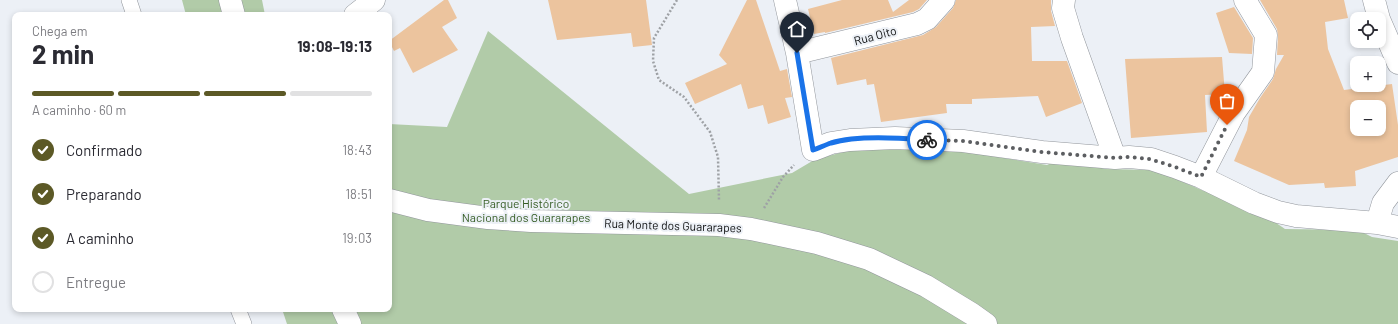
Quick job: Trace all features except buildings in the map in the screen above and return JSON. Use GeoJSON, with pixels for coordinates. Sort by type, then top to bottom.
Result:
{"type":"FeatureCollection","features":[{"type":"Feature","properties":{"kind":"street"},"geometry":{"type":"LineString","coordinates":[[230,0],[233,12]]}},
{"type":"Feature","properties":{"kind":"street"},"geometry":{"type":"LineString","coordinates":[[359,12],[374,0]]}},
{"type":"Feature","properties":{"kind":"street"},"geometry":{"type":"LineString","coordinates":[[785,0],[797,53],[813,150],[831,143],[850,140],[895,138],[963,141],[1042,152],[1115,158],[1129,157],[1150,159],[1201,177],[1254,203],[1278,212],[1296,216],[1377,223],[1398,227]]}},
{"type":"Feature","properties":{"kind":"street","name":"Rua Oito"},"geometry":{"type":"LineString","coordinates":[[797,53],[917,24],[927,19],[944,0]]}},
{"type":"Feature","properties":{"kind":"street"},"geometry":{"type":"LineString","coordinates":[[1064,0],[1063,8],[1072,38],[1115,158]]}},
{"type":"Feature","properties":{"kind":"street"},"geometry":{"type":"LineString","coordinates":[[1201,177],[1234,113],[1263,72],[1266,35],[1246,0]]}},
{"type":"Feature","properties":{"kind":"street"},"geometry":{"type":"LineString","coordinates":[[1374,0],[1377,12]]}},
{"type":"Feature","properties":{"kind":"street"},"geometry":{"type":"LineString","coordinates":[[1386,36],[1398,64]]}},
{"type":"Feature","properties":{"kind":"street"},"geometry":{"type":"LineString","coordinates":[[1377,223],[1383,203],[1398,183]]}},
{"type":"Feature","properties":{"kind":"street","name":"Rua Monte dos Guararapes"},"geometry":{"type":"LineString","coordinates":[[392,201],[428,210],[488,218],[531,221],[719,225],[751,229],[817,243],[869,259],[926,286],[986,324]]}},
{"type":"Feature","properties":{"kind":"street"},"geometry":{"type":"LineString","coordinates":[[344,312],[350,324]]}},
{"type":"Feature","properties":{"kind":"lane"},"geometry":{"type":"LineString","coordinates":[[129,0],[133,12]]}},
{"type":"Feature","properties":{"kind":"lane"},"geometry":{"type":"LineString","coordinates":[[239,312],[244,324]]}},
{"type":"Feature","properties":{"kind":"path"},"geometry":{"type":"LineString","coordinates":[[677,0],[654,38],[653,61],[659,80],[684,97],[710,132],[718,157],[719,225]]}},
{"type":"Feature","properties":{"kind":"path"},"geometry":{"type":"LineString","coordinates":[[751,229],[784,177],[797,160],[813,150]]}},
{"type":"Feature","properties":{"kind":"green space"},"geometry":{"type":"Polygon","coordinates":[[[182,0],[262,0],[264,12],[185,12],[182,0]]]}},
{"type":"Feature","properties":{"kind":"green space","name":"Parque Histórico Nacional dos Guararapes"},"geometry":{"type":"Polygon","coordinates":[[[488,31],[689,194],[792,173],[814,160],[850,150],[943,148],[1047,165],[1065,157],[1105,169],[1155,170],[1204,191],[1227,189],[1285,229],[1358,230],[1372,237],[1398,241],[1398,324],[287,324],[283,312],[392,312],[392,124],[447,127],[488,31]]]}},
{"type":"Feature","properties":{"kind":"way so far"},"geometry":{"type":"LineString","coordinates":[[927,140],[963,141],[1042,152],[1115,158],[1129,157],[1150,159],[1201,177],[1227,125]]}},
{"type":"Feature","properties":{"kind":"route"},"geometry":{"type":"LineString","coordinates":[[797,53],[813,150],[831,143],[850,140],[895,138],[927,140]]}}]}
